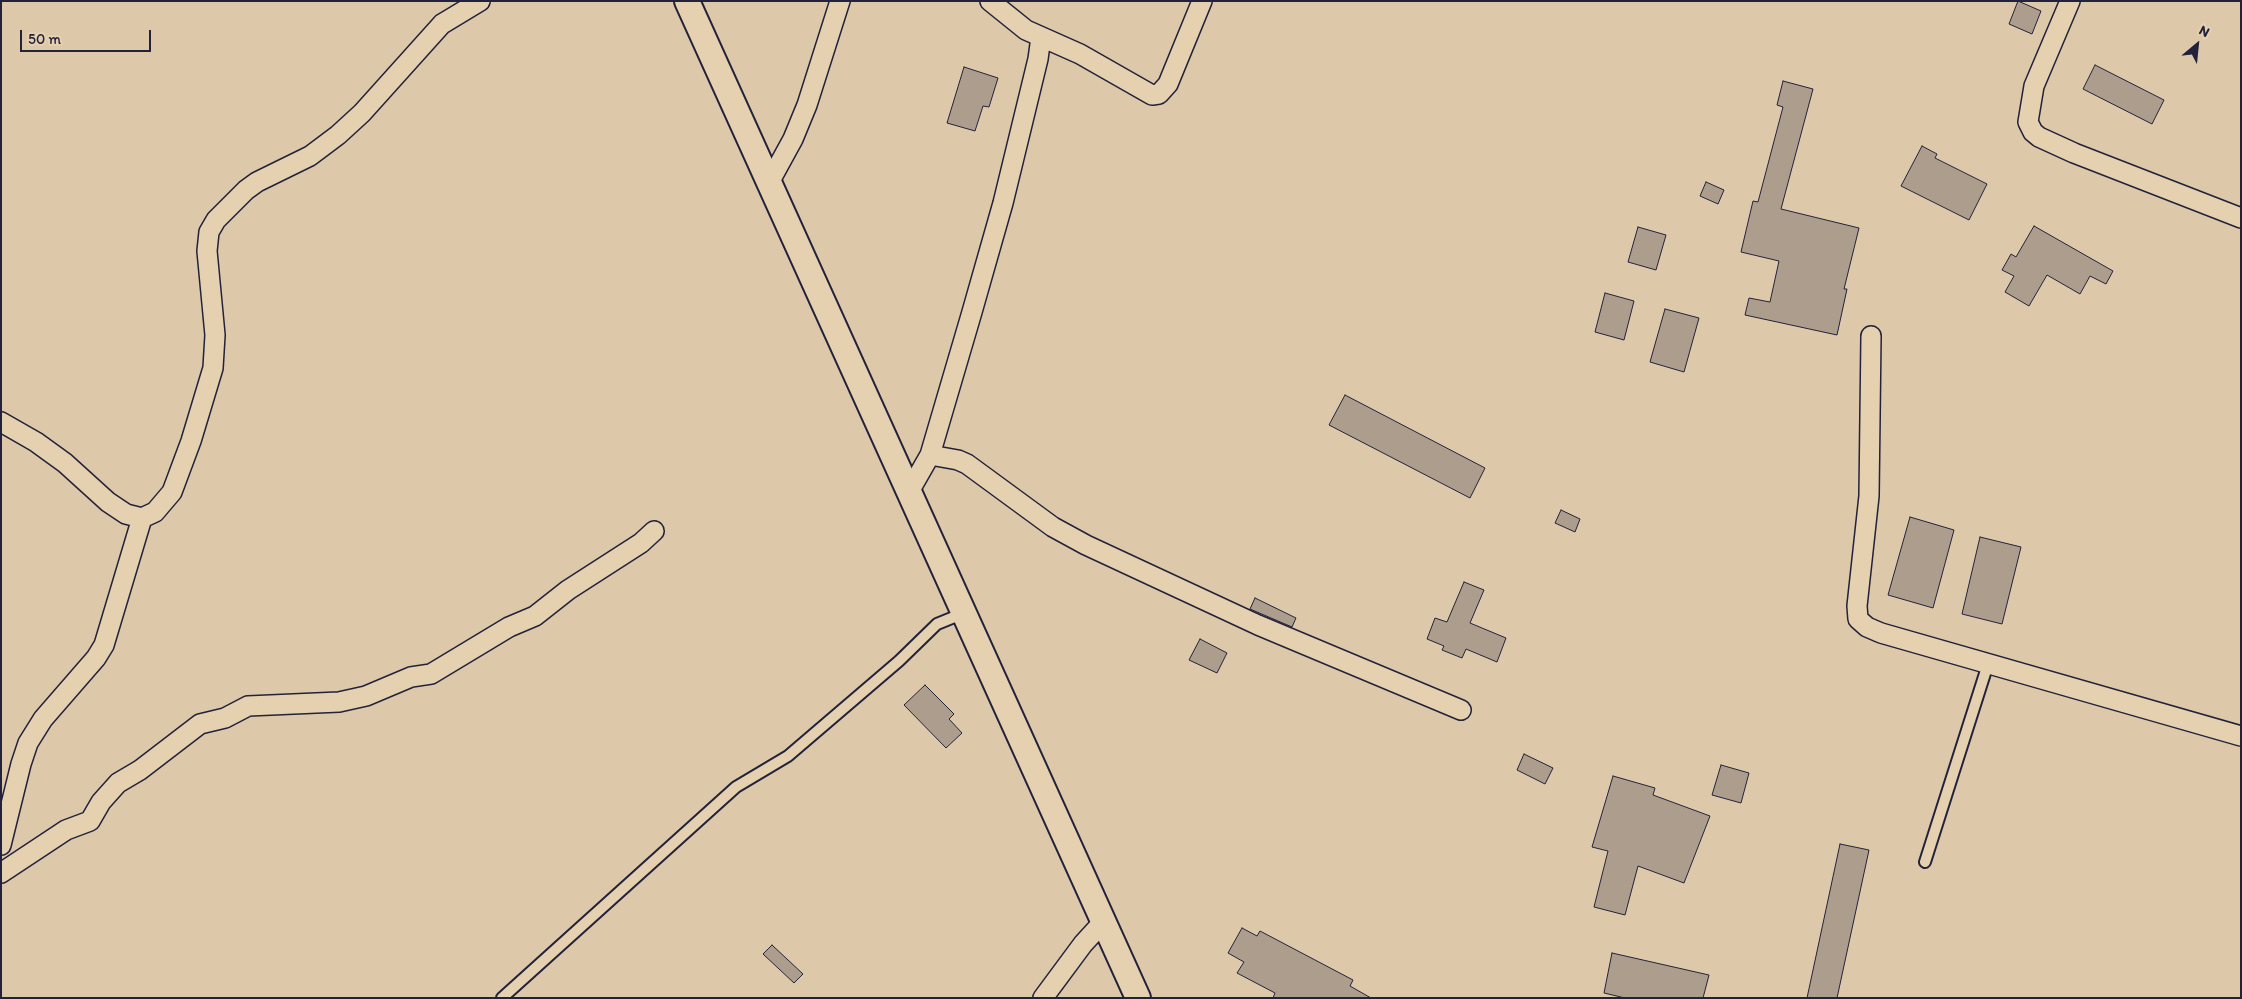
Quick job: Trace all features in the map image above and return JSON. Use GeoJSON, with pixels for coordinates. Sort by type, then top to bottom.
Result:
{"type":"FeatureCollection","features":[{"type":"Feature","properties":{"kind":"street"},"geometry":{"type":"LineString","coordinates":[[1,422],[36,442],[58,458],[108,502],[126,514],[142,518],[155,512],[172,492],[191,441],[213,368],[215,335],[207,252],[209,232],[216,220],[246,190],[310,156],[338,135],[362,113],[442,24],[480,1]]}},
{"type":"Feature","properties":{"kind":"street"},"geometry":{"type":"LineString","coordinates":[[687,1],[910,490],[1138,998]]}},
{"type":"Feature","properties":{"kind":"street"},"geometry":{"type":"LineString","coordinates":[[770,181],[792,139],[806,105],[840,1]]}},
{"type":"Feature","properties":{"kind":"street"},"geometry":{"type":"LineString","coordinates":[[990,1],[1011,20],[1041,38],[1080,54],[1152,95],[1159,94],[1168,84],[1202,1]]}},
{"type":"Feature","properties":{"kind":"street"},"geometry":{"type":"LineString","coordinates":[[2070,1],[2034,86],[2028,122],[2033,132],[2038,137],[2074,153],[2241,218]]}},
{"type":"Feature","properties":{"kind":"street"},"geometry":{"type":"LineString","coordinates":[[910,490],[930,455],[1003,203],[1038,59],[1041,38]]}},
{"type":"Feature","properties":{"kind":"street"},"geometry":{"type":"LineString","coordinates":[[1871,336],[1870,496],[1857,606],[1858,619],[1867,628],[1881,633],[2241,736]]}},
{"type":"Feature","properties":{"kind":"street"},"geometry":{"type":"LineString","coordinates":[[930,455],[958,460],[967,464],[1053,527],[1086,545],[1258,625],[1461,710]]}},
{"type":"Feature","properties":{"kind":"street"},"geometry":{"type":"LineString","coordinates":[[1,845],[28,743],[44,719],[96,658],[104,645],[142,518]]}},
{"type":"Feature","properties":{"kind":"street"},"geometry":{"type":"LineString","coordinates":[[1,873],[66,830],[90,821],[101,802],[118,784],[200,724],[225,718],[248,706],[339,702],[366,696],[410,677],[431,674],[509,627],[535,616],[568,590],[640,544],[654,531]]}},
{"type":"Feature","properties":{"kind":"street"},"geometry":{"type":"LineString","coordinates":[[1043,998],[1104,921]]}},
{"type":"Feature","properties":{"kind":"lane"},"geometry":{"type":"LineString","coordinates":[[502,998],[736,787],[788,756],[899,661],[937,624],[965,613]]}},
{"type":"Feature","properties":{"kind":"lane"},"geometry":{"type":"LineString","coordinates":[[1925,862],[1988,664]]}},
{"type":"Feature","properties":{"kind":"building"},"geometry":{"type":"Polygon","coordinates":[[[2018,1],[2041,11],[2032,34],[2009,24],[2018,1]]]}},
{"type":"Feature","properties":{"kind":"building"},"geometry":{"type":"Polygon","coordinates":[[[2095,65],[2164,100],[2152,124],[2083,89],[2095,65]]]}},
{"type":"Feature","properties":{"kind":"building"},"geometry":{"type":"Polygon","coordinates":[[[964,67],[998,78],[989,107],[983,106],[975,131],[947,123],[964,67]]]}},
{"type":"Feature","properties":{"kind":"building"},"geometry":{"type":"Polygon","coordinates":[[[1783,81],[1813,89],[1781,209],[1859,228],[1844,289],[1847,289],[1837,335],[1745,315],[1749,298],[1770,302],[1779,261],[1741,252],[1753,201],[1758,202],[1783,107],[1777,105],[1783,81]]]}},
{"type":"Feature","properties":{"kind":"building"},"geometry":{"type":"Polygon","coordinates":[[[1922,146],[1937,154],[1935,158],[1987,184],[1969,220],[1901,186],[1922,146]]]}},
{"type":"Feature","properties":{"kind":"building"},"geometry":{"type":"Polygon","coordinates":[[[1706,182],[1724,190],[1718,204],[1700,196],[1706,182]]]}},
{"type":"Feature","properties":{"kind":"building"},"geometry":{"type":"Polygon","coordinates":[[[2034,226],[2113,271],[2106,284],[2090,276],[2080,294],[2047,275],[2029,306],[2005,292],[2014,276],[2002,270],[2011,254],[2016,257],[2034,226]]]}},
{"type":"Feature","properties":{"kind":"building"},"geometry":{"type":"Polygon","coordinates":[[[1638,227],[1666,235],[1656,270],[1628,262],[1638,227]]]}},
{"type":"Feature","properties":{"kind":"building"},"geometry":{"type":"Polygon","coordinates":[[[1605,293],[1634,301],[1624,340],[1595,332],[1605,293]]]}},
{"type":"Feature","properties":{"kind":"building"},"geometry":{"type":"Polygon","coordinates":[[[1665,309],[1699,318],[1684,372],[1650,362],[1665,309]]]}},
{"type":"Feature","properties":{"kind":"building"},"geometry":{"type":"Polygon","coordinates":[[[1345,395],[1485,468],[1470,498],[1329,425],[1345,395]]]}},
{"type":"Feature","properties":{"kind":"building"},"geometry":{"type":"Polygon","coordinates":[[[1561,510],[1580,519],[1575,532],[1555,523],[1561,510]]]}},
{"type":"Feature","properties":{"kind":"building"},"geometry":{"type":"Polygon","coordinates":[[[1910,517],[1954,530],[1933,608],[1888,595],[1910,517]]]}},
{"type":"Feature","properties":{"kind":"building"},"geometry":{"type":"Polygon","coordinates":[[[1980,537],[2021,547],[2002,624],[1962,614],[1980,537]]]}},
{"type":"Feature","properties":{"kind":"building"},"geometry":{"type":"Polygon","coordinates":[[[1464,582],[1484,590],[1470,623],[1506,638],[1497,662],[1466,649],[1462,658],[1442,650],[1444,646],[1427,639],[1435,618],[1447,622],[1464,582]]]}},
{"type":"Feature","properties":{"kind":"building"},"geometry":{"type":"Polygon","coordinates":[[[1255,598],[1296,618],[1292,627],[1250,609],[1255,598]]]}},
{"type":"Feature","properties":{"kind":"building"},"geometry":{"type":"Polygon","coordinates":[[[1200,639],[1227,653],[1217,673],[1189,660],[1200,639]]]}},
{"type":"Feature","properties":{"kind":"building"},"geometry":{"type":"Polygon","coordinates":[[[925,685],[954,714],[949,719],[962,733],[946,748],[904,705],[925,685]]]}},
{"type":"Feature","properties":{"kind":"building"},"geometry":{"type":"Polygon","coordinates":[[[1524,754],[1553,768],[1545,784],[1517,770],[1524,754]]]}},
{"type":"Feature","properties":{"kind":"building"},"geometry":{"type":"Polygon","coordinates":[[[1721,765],[1749,773],[1741,803],[1712,795],[1721,765]]]}},
{"type":"Feature","properties":{"kind":"building"},"geometry":{"type":"Polygon","coordinates":[[[1613,776],[1655,788],[1653,795],[1710,816],[1684,883],[1638,866],[1625,915],[1594,907],[1608,851],[1592,847],[1613,776]]]}},
{"type":"Feature","properties":{"kind":"building"},"geometry":{"type":"Polygon","coordinates":[[[1840,844],[1869,850],[1837,998],[1807,998],[1840,844]]]}},
{"type":"Feature","properties":{"kind":"building"},"geometry":{"type":"Polygon","coordinates":[[[1242,928],[1257,936],[1260,931],[1353,980],[1350,986],[1371,998],[1273,998],[1275,993],[1237,973],[1244,962],[1228,953],[1242,928]]]}},
{"type":"Feature","properties":{"kind":"building"},"geometry":{"type":"Polygon","coordinates":[[[772,945],[803,974],[794,983],[763,954],[772,945]]]}},
{"type":"Feature","properties":{"kind":"building"},"geometry":{"type":"Polygon","coordinates":[[[1612,953],[1709,975],[1703,998],[1625,998],[1604,993],[1612,953]]]}}]}
